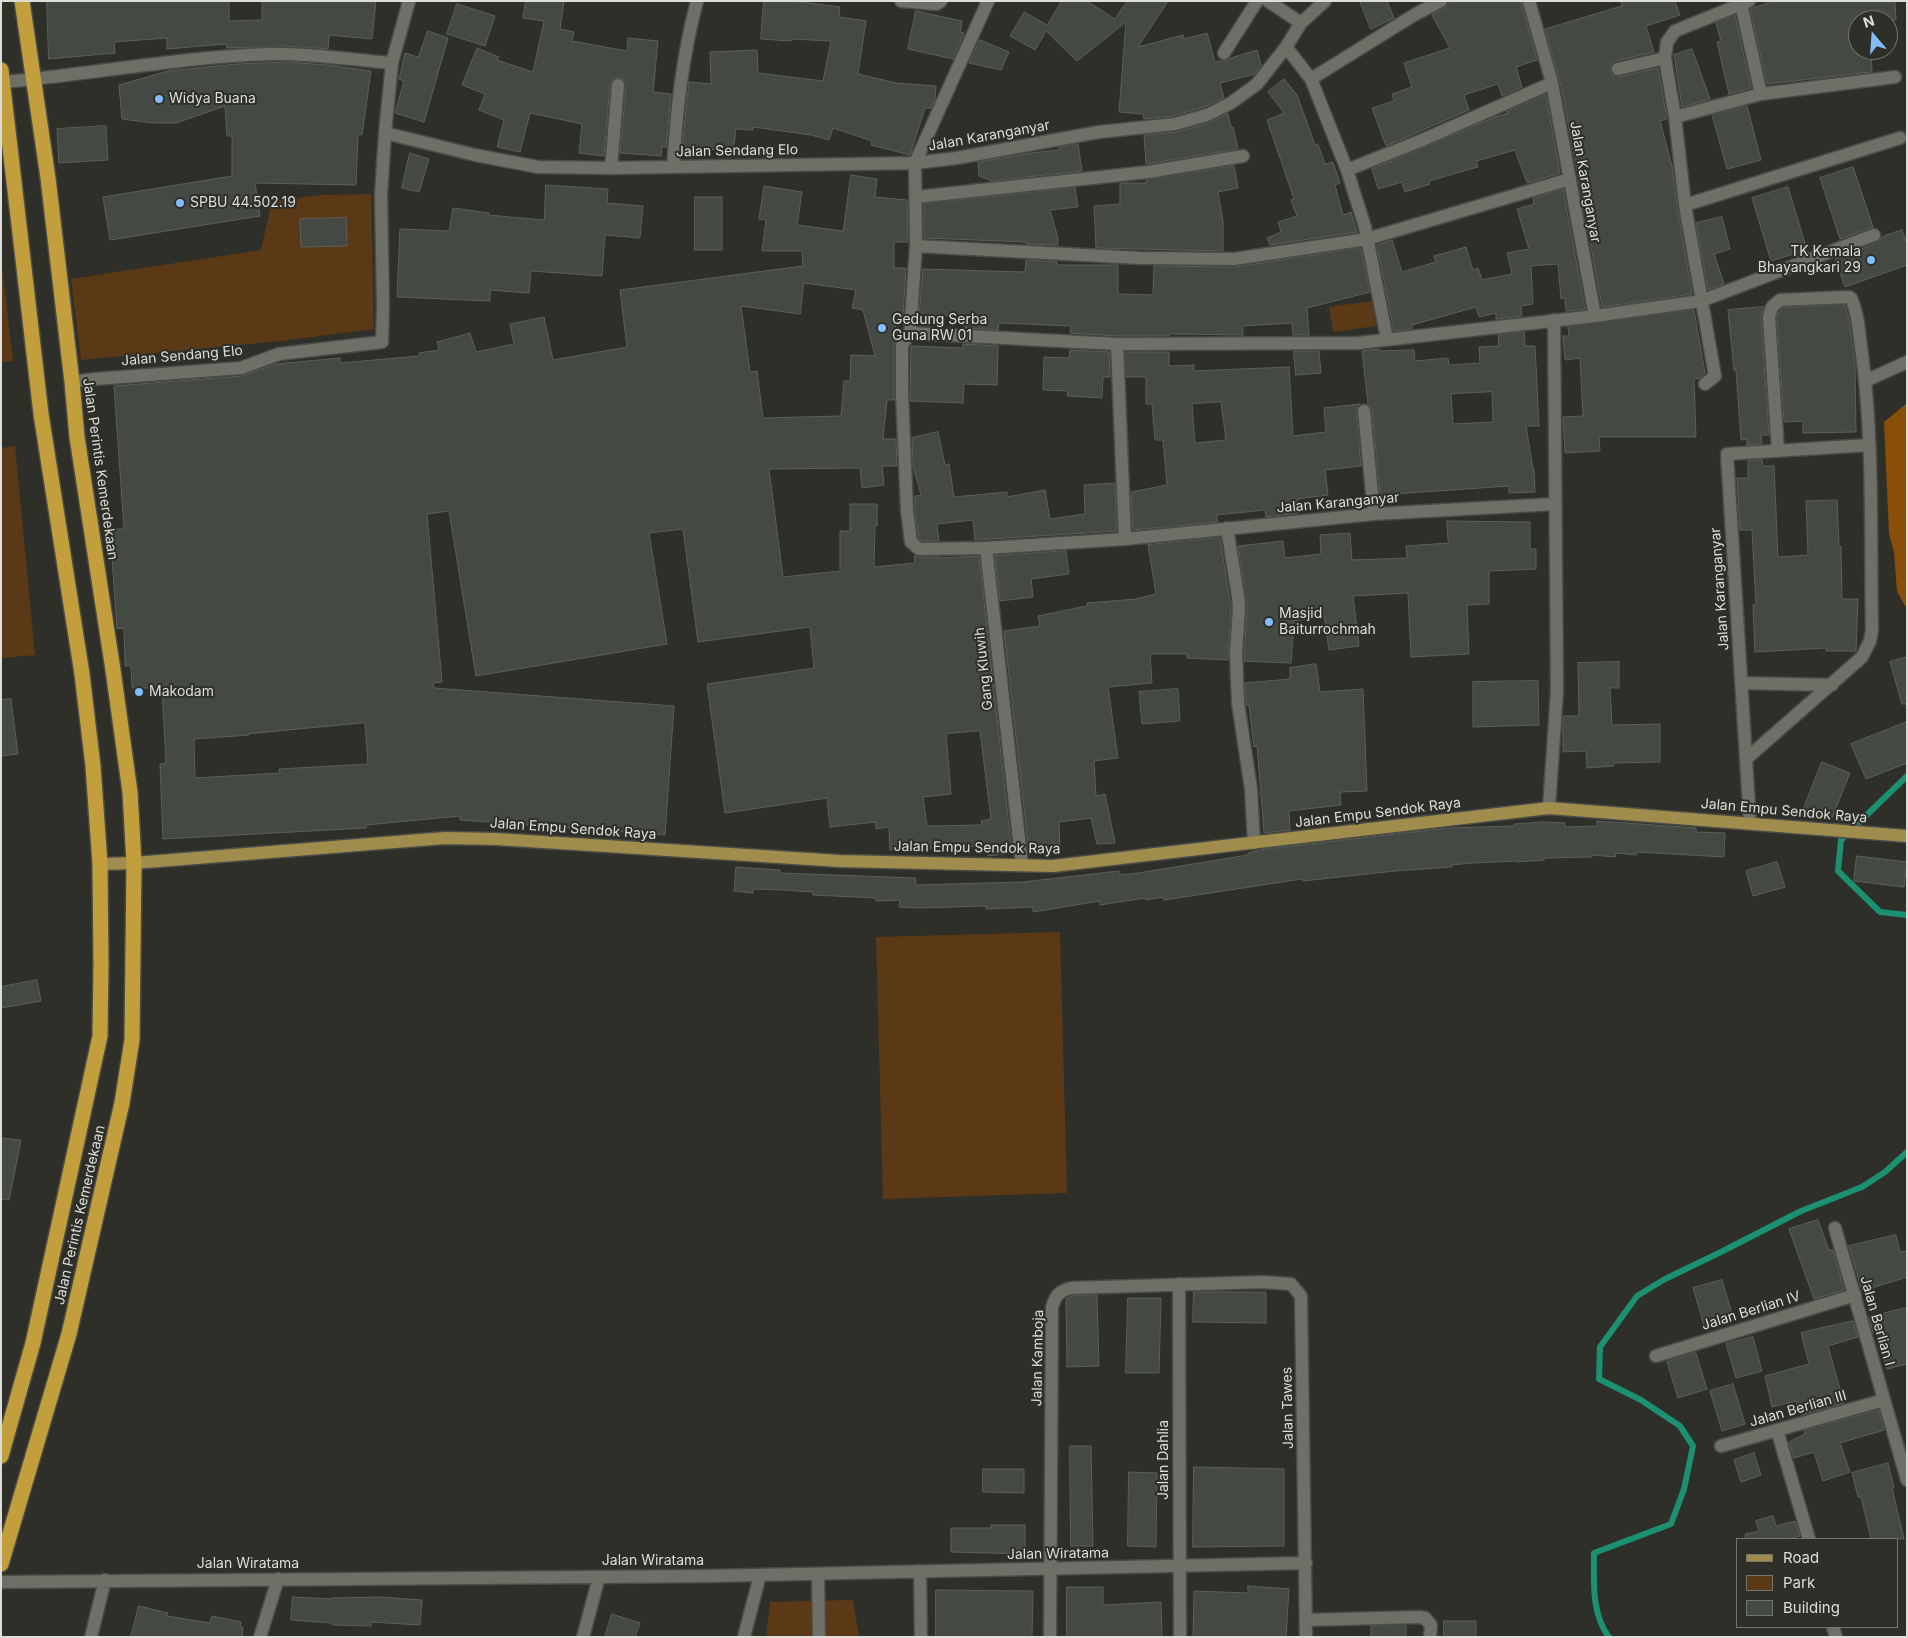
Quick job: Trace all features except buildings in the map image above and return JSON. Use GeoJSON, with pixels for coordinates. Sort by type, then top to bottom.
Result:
{"type":"FeatureCollection","features":[{"type":"Feature","properties":{"kind":"highway","name":"Jalan Perintis Kemerdekaan"},"geometry":{"type":"LineString","coordinates":[[1,1564],[69,1334],[122,1103],[132,1040],[134,863],[128,782],[113,670],[77,437],[48,178],[22,1]]}},
{"type":"Feature","properties":{"kind":"highway","name":"Jalan Perintis Kemerdekaan"},"geometry":{"type":"LineString","coordinates":[[1,1456],[33,1343],[100,1036],[101,965],[100,864],[96,794],[90,739],[82,674],[40,414],[2,76]]}},
{"type":"Feature","properties":{"kind":"main road","name":"Jalan Empu Sendok Raya"},"geometry":{"type":"LineString","coordinates":[[134,863],[445,838],[479,838],[840,862],[1053,866],[1549,808],[1907,836]]}},
{"type":"Feature","properties":{"kind":"main road"},"geometry":{"type":"LineString","coordinates":[[100,864],[134,863]]}},
{"type":"Feature","properties":{"kind":"street","name":"Jalan Sendang Elo"},"geometry":{"type":"LineString","coordinates":[[72,382],[241,368],[279,354],[382,342],[381,196],[385,133],[392,63],[409,1]]}},
{"type":"Feature","properties":{"kind":"street"},"geometry":{"type":"LineString","coordinates":[[673,166],[678,98],[687,38],[697,1]]}},
{"type":"Feature","properties":{"kind":"street"},"geometry":{"type":"LineString","coordinates":[[901,1],[939,2]]}},
{"type":"Feature","properties":{"kind":"street"},"geometry":{"type":"LineString","coordinates":[[915,163],[988,1]]}},
{"type":"Feature","properties":{"kind":"street"},"geometry":{"type":"LineString","coordinates":[[1224,53],[1257,1]]}},
{"type":"Feature","properties":{"kind":"street"},"geometry":{"type":"LineString","coordinates":[[1268,1],[1302,22]]}},
{"type":"Feature","properties":{"kind":"street","name":"Jalan Karanganyar"},"geometry":{"type":"LineString","coordinates":[[1325,1],[1302,22],[1258,84],[1231,103],[1207,115],[1175,124],[1099,132],[957,158],[915,163],[916,246],[910,333],[902,345],[907,510],[912,542],[919,549],[986,548],[1125,539],[1374,514],[1555,504]]}},
{"type":"Feature","properties":{"kind":"street"},"geometry":{"type":"LineString","coordinates":[[1310,79],[1414,15],[1441,1]]}},
{"type":"Feature","properties":{"kind":"street","name":"Jalan Karanganyar"},"geometry":{"type":"LineString","coordinates":[[1529,1],[1552,83],[1595,316]]}},
{"type":"Feature","properties":{"kind":"street"},"geometry":{"type":"LineString","coordinates":[[1705,384],[1715,376],[1685,205],[1675,117],[1665,58],[1667,42],[1675,31],[1745,2],[1761,94]]}},
{"type":"Feature","properties":{"kind":"street"},"geometry":{"type":"LineString","coordinates":[[1286,47],[1310,79],[1347,170],[1367,239],[1387,339]]}},
{"type":"Feature","properties":{"kind":"street"},"geometry":{"type":"LineString","coordinates":[[33,79],[145,65],[271,54],[295,54],[392,63]]}},
{"type":"Feature","properties":{"kind":"street"},"geometry":{"type":"LineString","coordinates":[[1618,69],[1665,58]]}},
{"type":"Feature","properties":{"kind":"street","name":"Jalan Perintis Kemerdekaan"},"geometry":{"type":"LineString","coordinates":[[2,76],[33,79]]}},
{"type":"Feature","properties":{"kind":"street"},"geometry":{"type":"LineString","coordinates":[[1675,117],[1761,94],[1895,77]]}},
{"type":"Feature","properties":{"kind":"street"},"geometry":{"type":"LineString","coordinates":[[1347,170],[1437,134],[1552,83]]}},
{"type":"Feature","properties":{"kind":"street"},"geometry":{"type":"LineString","coordinates":[[611,168],[618,85]]}},
{"type":"Feature","properties":{"kind":"street","name":"Jalan Sendang Elo"},"geometry":{"type":"LineString","coordinates":[[385,133],[475,155],[538,167],[611,168],[915,163]]}},
{"type":"Feature","properties":{"kind":"street"},"geometry":{"type":"LineString","coordinates":[[1685,205],[1900,138]]}},
{"type":"Feature","properties":{"kind":"street"},"geometry":{"type":"LineString","coordinates":[[916,197],[1148,172],[1243,156]]}},
{"type":"Feature","properties":{"kind":"street"},"geometry":{"type":"LineString","coordinates":[[916,246],[1140,258],[1234,259],[1367,239],[1570,179]]}},
{"type":"Feature","properties":{"kind":"street"},"geometry":{"type":"LineString","coordinates":[[910,333],[1118,344],[1358,343],[1595,316],[1701,301],[1874,235]]}},
{"type":"Feature","properties":{"kind":"street"},"geometry":{"type":"LineString","coordinates":[[1746,759],[1862,657],[1870,641],[1872,630],[1869,445],[1865,380],[1856,311],[1851,298],[1780,300],[1772,307],[1769,317],[1778,451]]}},
{"type":"Feature","properties":{"kind":"street"},"geometry":{"type":"LineString","coordinates":[[1549,808],[1557,691],[1554,320]]}},
{"type":"Feature","properties":{"kind":"street"},"geometry":{"type":"LineString","coordinates":[[1118,344],[1125,539]]}},
{"type":"Feature","properties":{"kind":"street"},"geometry":{"type":"LineString","coordinates":[[1865,380],[1907,362]]}},
{"type":"Feature","properties":{"kind":"street"},"geometry":{"type":"LineString","coordinates":[[1364,411],[1374,514]]}},
{"type":"Feature","properties":{"kind":"street","name":"Jalan Karanganyar"},"geometry":{"type":"LineString","coordinates":[[1750,823],[1727,454],[1869,445]]}},
{"type":"Feature","properties":{"kind":"street"},"geometry":{"type":"LineString","coordinates":[[1227,528],[1238,596],[1236,654],[1238,702],[1251,789],[1254,843]]}},
{"type":"Feature","properties":{"kind":"street","name":"Gang Kluwih"},"geometry":{"type":"LineString","coordinates":[[986,548],[1022,865]]}},
{"type":"Feature","properties":{"kind":"street"},"geometry":{"type":"LineString","coordinates":[[1741,683],[1832,685]]}},
{"type":"Feature","properties":{"kind":"street","name":"Jalan Berlian I"},"geometry":{"type":"LineString","coordinates":[[1835,1228],[1907,1480]]}},
{"type":"Feature","properties":{"kind":"street","name":"Jalan Kamboja"},"geometry":{"type":"LineString","coordinates":[[1050,1569],[1052,1307],[1056,1295],[1061,1290],[1071,1288],[1262,1282]]}},
{"type":"Feature","properties":{"kind":"street","name":"Jalan Tawes"},"geometry":{"type":"LineString","coordinates":[[1262,1282],[1290,1284],[1300,1296],[1306,1637]]}},
{"type":"Feature","properties":{"kind":"street","name":"Jalan Dahlia"},"geometry":{"type":"LineString","coordinates":[[1179,1284],[1180,1637]]}},
{"type":"Feature","properties":{"kind":"street","name":"Jalan Berlian IV"},"geometry":{"type":"LineString","coordinates":[[1656,1356],[1855,1295]]}},
{"type":"Feature","properties":{"kind":"street","name":"Jalan Berlian III"},"geometry":{"type":"LineString","coordinates":[[1721,1446],[1884,1400]]}},
{"type":"Feature","properties":{"kind":"street"},"geometry":{"type":"LineString","coordinates":[[1777,1430],[1809,1538]]}},
{"type":"Feature","properties":{"kind":"street","name":"Jalan Wiratama"},"geometry":{"type":"LineString","coordinates":[[1,1582],[760,1575],[1306,1564]]}},
{"type":"Feature","properties":{"kind":"street"},"geometry":{"type":"LineString","coordinates":[[1050,1569],[1050,1637]]}},
{"type":"Feature","properties":{"kind":"street"},"geometry":{"type":"LineString","coordinates":[[920,1571],[921,1637]]}},
{"type":"Feature","properties":{"kind":"street"},"geometry":{"type":"LineString","coordinates":[[818,1574],[819,1637]]}},
{"type":"Feature","properties":{"kind":"street"},"geometry":{"type":"LineString","coordinates":[[744,1637],[760,1575]]}},
{"type":"Feature","properties":{"kind":"street"},"geometry":{"type":"LineString","coordinates":[[583,1637],[599,1577]]}},
{"type":"Feature","properties":{"kind":"street"},"geometry":{"type":"LineString","coordinates":[[260,1637],[278,1579]]}},
{"type":"Feature","properties":{"kind":"street"},"geometry":{"type":"LineString","coordinates":[[91,1637],[105,1580]]}},
{"type":"Feature","properties":{"kind":"street"},"geometry":{"type":"LineString","coordinates":[[1306,1620],[1419,1617],[1425,1618],[1431,1625],[1430,1637]]}},
{"type":"Feature","properties":{"kind":"green space"},"geometry":{"type":"Polygon","coordinates":[[[371,194],[374,329],[281,341],[81,360],[71,279],[261,250],[272,201],[322,195],[371,194]]]}},
{"type":"Feature","properties":{"kind":"green space"},"geometry":{"type":"Polygon","coordinates":[[[1,258],[13,361],[1,362],[1,258]]]}},
{"type":"Feature","properties":{"kind":"green space"},"geometry":{"type":"Polygon","coordinates":[[[1373,301],[1376,326],[1333,332],[1329,307],[1373,301]]]}},
{"type":"Feature","properties":{"kind":"green space"},"geometry":{"type":"Polygon","coordinates":[[[15,446],[35,655],[1,658],[1,448],[15,446]]]}},
{"type":"Feature","properties":{"kind":"green space"},"geometry":{"type":"Polygon","coordinates":[[[1060,932],[1067,1193],[883,1199],[876,937],[1060,932]]]}},
{"type":"Feature","properties":{"kind":"green space"},"geometry":{"type":"Polygon","coordinates":[[[853,1600],[859,1637],[766,1637],[770,1602],[853,1600]]]}},
{"type":"Feature","properties":{"kind":"shaded area"},"geometry":{"type":"Polygon","coordinates":[[[1907,403],[1907,605],[1905,606],[1897,591],[1894,552],[1889,534],[1884,422],[1907,403]]]}},
{"type":"Feature","properties":{"kind":"waterway"},"geometry":{"type":"LineString","coordinates":[[1907,776],[1841,840],[1838,871],[1880,912],[1907,915]]}},
{"type":"Feature","properties":{"kind":"waterway"},"geometry":{"type":"LineString","coordinates":[[1609,1637],[1603,1628],[1596,1607],[1594,1553],[1671,1524],[1684,1489],[1693,1446],[1680,1426],[1641,1400],[1599,1379],[1600,1347],[1637,1296],[1665,1279],[1801,1211],[1862,1187],[1885,1172],[1907,1152]]}},
{"type":"Feature","properties":{"kind":"place","name":"Widya Buana"},"geometry":{"type":"Point","coordinates":[159,99]}},
{"type":"Feature","properties":{"kind":"place","name":"SPBU 44.502.19"},"geometry":{"type":"Point","coordinates":[180,203]}},
{"type":"Feature","properties":{"kind":"place","name":"TK Kemala Bhayangkari 29"},"geometry":{"type":"Point","coordinates":[1871,260]}},
{"type":"Feature","properties":{"kind":"place","name":"Gedung Serba Guna RW 01"},"geometry":{"type":"Point","coordinates":[882,328]}},
{"type":"Feature","properties":{"kind":"place","name":"Masjid Baiturrochmah"},"geometry":{"type":"Point","coordinates":[1269,622]}},
{"type":"Feature","properties":{"kind":"place","name":"Makodam"},"geometry":{"type":"Point","coordinates":[139,692]}}]}
